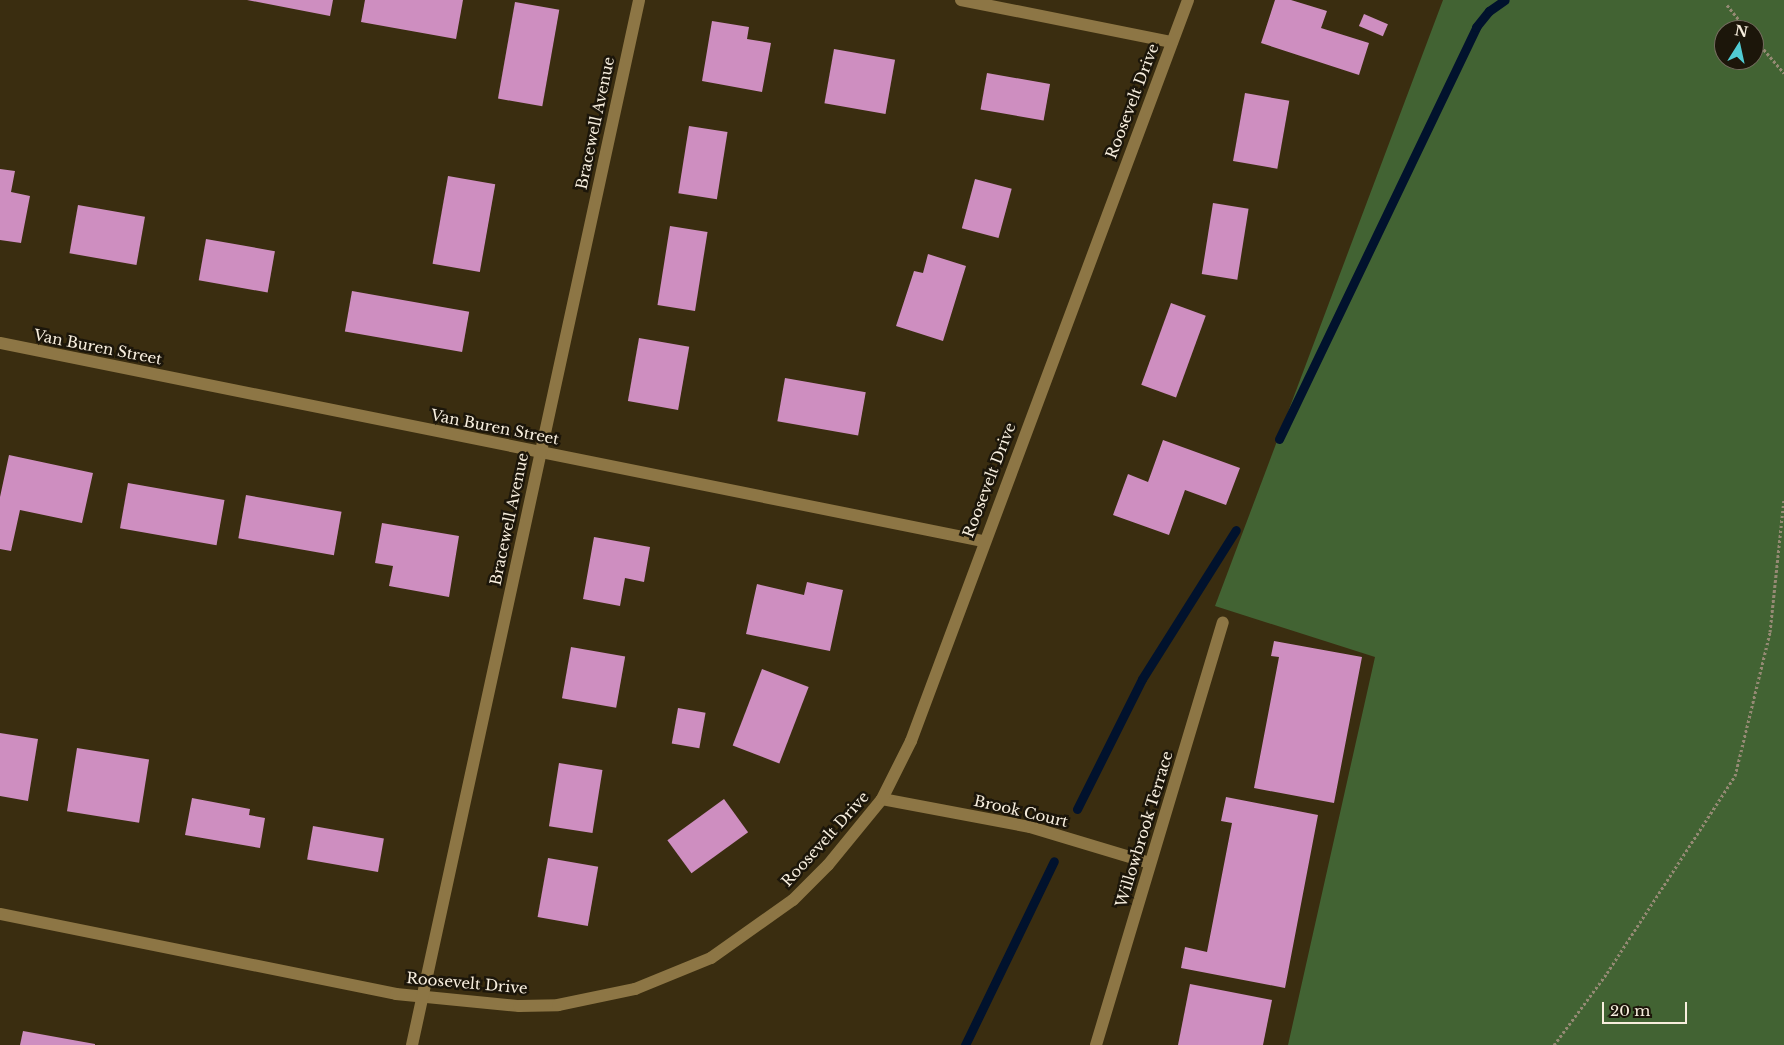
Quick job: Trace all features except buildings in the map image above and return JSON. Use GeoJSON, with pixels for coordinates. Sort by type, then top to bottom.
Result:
{"type":"FeatureCollection","features":[{"type":"Feature","properties":{"kind":"street","name":"Bracewell Avenue"},"geometry":{"type":"LineString","coordinates":[[412,1045],[639,0]]}},
{"type":"Feature","properties":{"kind":"street"},"geometry":{"type":"LineString","coordinates":[[961,0],[1172,42]]}},
{"type":"Feature","properties":{"kind":"street","name":"Roosevelt Drive"},"geometry":{"type":"LineString","coordinates":[[0,914],[396,994],[422,995],[519,1006],[558,1005],[635,989],[712,958],[793,900],[828,865],[882,800],[911,741],[983,541],[1188,0]]}},
{"type":"Feature","properties":{"kind":"street","name":"Van Buren Street"},"geometry":{"type":"LineString","coordinates":[[0,343],[983,541]]}},
{"type":"Feature","properties":{"kind":"street","name":"Willowbrook Terrace"},"geometry":{"type":"LineString","coordinates":[[1096,1045],[1222,623]]}},
{"type":"Feature","properties":{"kind":"street","name":"Brook Court"},"geometry":{"type":"LineString","coordinates":[[882,800],[1030,828],[1150,863]]}},
{"type":"Feature","properties":{"kind":"path"},"geometry":{"type":"LineString","coordinates":[[1727,5],[1740,20]]}},
{"type":"Feature","properties":{"kind":"path"},"geometry":{"type":"LineString","coordinates":[[1764,50],[1784,73]]}},
{"type":"Feature","properties":{"kind":"path"},"geometry":{"type":"LineString","coordinates":[[1554,1045],[1607,973],[1735,776],[1770,632],[1784,499]]}},
{"type":"Feature","properties":{"kind":"green space"},"geometry":{"type":"Polygon","coordinates":[[[1443,0],[1784,0],[1784,1045],[1288,1045],[1375,657],[1215,606],[1443,0]]]}},
{"type":"Feature","properties":{"kind":"waterway"},"geometry":{"type":"LineString","coordinates":[[1279,439],[1476,27],[1489,11],[1505,0]]}},
{"type":"Feature","properties":{"kind":"waterway"},"geometry":{"type":"LineString","coordinates":[[1077,809],[1142,679],[1236,530]]}},
{"type":"Feature","properties":{"kind":"waterway"},"geometry":{"type":"LineString","coordinates":[[965,1045],[1054,861]]}}]}
